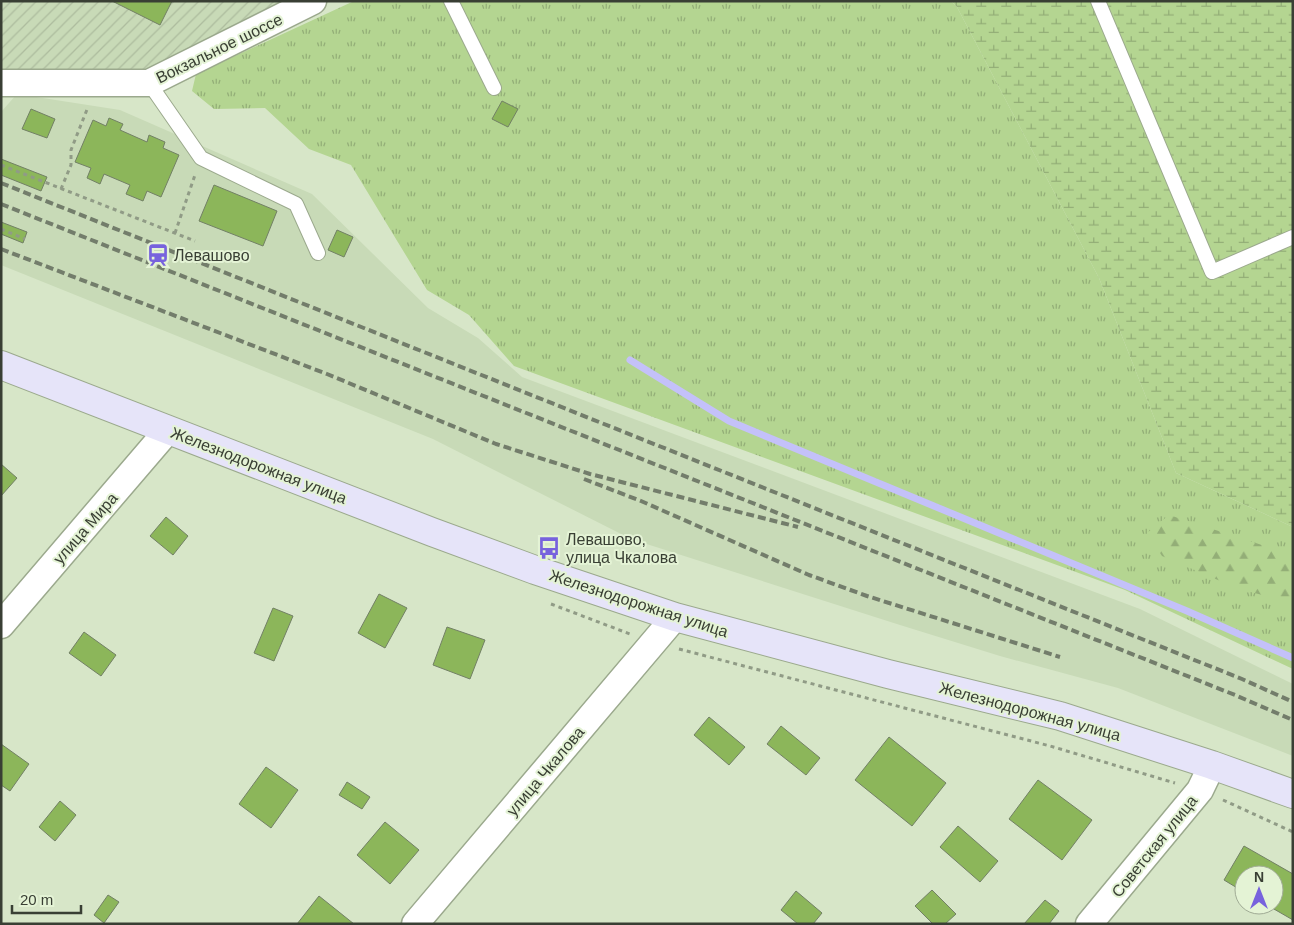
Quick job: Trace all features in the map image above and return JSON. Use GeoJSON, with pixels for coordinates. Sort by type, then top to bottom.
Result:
{"type":"FeatureCollection","features":[{"type":"Feature","properties":{"kind":"street","name":"Вокзальное шоссе"},"geometry":{"type":"LineString","coordinates":[[1,83],[149,83],[313,1]]}},
{"type":"Feature","properties":{"kind":"street","name":"Железнодорожная улица"},"geometry":{"type":"LineString","coordinates":[[1,365],[449,538],[535,570],[675,617],[888,674],[1060,716],[1212,765],[1293,794]]}},
{"type":"Feature","properties":{"kind":"street","name":"улица Мира"},"geometry":{"type":"LineString","coordinates":[[1,625],[168,430]]}},
{"type":"Feature","properties":{"kind":"street","name":"улица Чкалова"},"geometry":{"type":"LineString","coordinates":[[415,924],[675,617]]}},
{"type":"Feature","properties":{"kind":"street","name":"Советская улица"},"geometry":{"type":"LineString","coordinates":[[1089,924],[1200,790],[1212,765]]}},
{"type":"Feature","properties":{"kind":"lane"},"geometry":{"type":"LineString","coordinates":[[451,1],[494,88]]}},
{"type":"Feature","properties":{"kind":"lane"},"geometry":{"type":"LineString","coordinates":[[1098,1],[1212,272],[1293,237]]}},
{"type":"Feature","properties":{"kind":"lane"},"geometry":{"type":"LineString","coordinates":[[149,83],[201,158],[296,204],[318,253]]}},
{"type":"Feature","properties":{"kind":"path"},"geometry":{"type":"LineString","coordinates":[[61,189],[71,164],[71,150],[97,84]]}},
{"type":"Feature","properties":{"kind":"path"},"geometry":{"type":"LineString","coordinates":[[175,233],[201,158]]}},
{"type":"Feature","properties":{"kind":"path"},"geometry":{"type":"LineString","coordinates":[[1,166],[195,241]]}},
{"type":"Feature","properties":{"kind":"path"},"geometry":{"type":"LineString","coordinates":[[1,229],[25,238]]}},
{"type":"Feature","properties":{"kind":"shaded area"},"geometry":{"type":"Polygon","coordinates":[[[1,1],[289,1],[143,71],[1,69],[1,1]]]}},
{"type":"Feature","properties":{"kind":"shaded area"},"geometry":{"type":"Polygon","coordinates":[[[17,94],[120,110],[312,194],[428,308],[478,338],[522,377],[1140,609],[1293,684],[1293,756],[1118,688],[1000,656],[631,539],[433,439],[1,265],[1,112],[17,94]]]}},
{"type":"Feature","properties":{"kind":"green space"},"geometry":{"type":"Polygon","coordinates":[[[354,1],[951,1],[957,7],[1099,278],[1176,473],[1293,527],[1293,669],[1125,590],[514,366],[469,315],[427,290],[351,165],[309,149],[265,108],[214,109],[192,91],[196,74],[354,1]]]}},
{"type":"Feature","properties":{"kind":"green space"},"geometry":{"type":"Polygon","coordinates":[[[951,1],[1293,1],[1293,527],[1176,473],[1099,278],[957,7],[951,1]]]}},
{"type":"Feature","properties":{"kind":"green space"},"geometry":{"type":"Polygon","coordinates":[[[1169,515],[1293,555],[1293,603],[1239,589],[1162,556],[1147,533],[1169,515]]]}},
{"type":"Feature","properties":{"kind":"building"},"geometry":{"type":"Polygon","coordinates":[[[112,1],[172,1],[160,25],[112,1]]]}},
{"type":"Feature","properties":{"kind":"building"},"geometry":{"type":"Polygon","coordinates":[[[502,101],[518,109],[508,127],[492,119],[502,101]]]}},
{"type":"Feature","properties":{"kind":"building"},"geometry":{"type":"Polygon","coordinates":[[[31,109],[55,119],[47,138],[22,129],[31,109]]]}},
{"type":"Feature","properties":{"kind":"building"},"geometry":{"type":"Polygon","coordinates":[[[109,118],[123,124],[120,130],[147,142],[149,135],[165,142],[163,148],[179,155],[161,197],[147,191],[143,201],[126,194],[130,185],[104,174],[100,184],[87,178],[91,168],[75,162],[93,120],[106,126],[109,118]]]}},
{"type":"Feature","properties":{"kind":"building"},"geometry":{"type":"Polygon","coordinates":[[[1,159],[47,177],[41,191],[1,175],[1,159]]]}},
{"type":"Feature","properties":{"kind":"building"},"geometry":{"type":"Polygon","coordinates":[[[214,185],[277,211],[263,246],[199,221],[214,185]]]}},
{"type":"Feature","properties":{"kind":"building"},"geometry":{"type":"Polygon","coordinates":[[[1,222],[27,232],[23,243],[1,234],[1,222]]]}},
{"type":"Feature","properties":{"kind":"building"},"geometry":{"type":"Polygon","coordinates":[[[337,230],[353,237],[344,257],[328,250],[337,230]]]}},
{"type":"Feature","properties":{"kind":"building"},"geometry":{"type":"Polygon","coordinates":[[[1,464],[17,478],[1,496],[1,464]]]}},
{"type":"Feature","properties":{"kind":"building"},"geometry":{"type":"Polygon","coordinates":[[[166,517],[188,536],[173,555],[150,536],[166,517]]]}},
{"type":"Feature","properties":{"kind":"building"},"geometry":{"type":"Polygon","coordinates":[[[379,594],[407,608],[385,648],[358,633],[379,594]]]}},
{"type":"Feature","properties":{"kind":"building"},"geometry":{"type":"Polygon","coordinates":[[[273,608],[293,616],[274,661],[254,653],[273,608]]]}},
{"type":"Feature","properties":{"kind":"building"},"geometry":{"type":"Polygon","coordinates":[[[447,627],[485,640],[470,679],[433,665],[447,627]]]}},
{"type":"Feature","properties":{"kind":"building"},"geometry":{"type":"Polygon","coordinates":[[[84,632],[116,655],[101,676],[69,653],[84,632]]]}},
{"type":"Feature","properties":{"kind":"building"},"geometry":{"type":"Polygon","coordinates":[[[709,717],[745,747],[729,765],[694,735],[709,717]]]}},
{"type":"Feature","properties":{"kind":"building"},"geometry":{"type":"Polygon","coordinates":[[[781,726],[820,758],[806,775],[767,744],[781,726]]]}},
{"type":"Feature","properties":{"kind":"building"},"geometry":{"type":"Polygon","coordinates":[[[889,737],[946,783],[912,826],[855,780],[889,737]]]}},
{"type":"Feature","properties":{"kind":"building"},"geometry":{"type":"Polygon","coordinates":[[[1,744],[29,764],[10,791],[1,785],[1,744]]]}},
{"type":"Feature","properties":{"kind":"building"},"geometry":{"type":"Polygon","coordinates":[[[266,767],[298,790],[271,828],[239,804],[266,767]]]}},
{"type":"Feature","properties":{"kind":"building"},"geometry":{"type":"Polygon","coordinates":[[[1038,780],[1092,820],[1062,860],[1009,819],[1038,780]]]}},
{"type":"Feature","properties":{"kind":"building"},"geometry":{"type":"Polygon","coordinates":[[[347,782],[370,797],[362,809],[339,795],[347,782]]]}},
{"type":"Feature","properties":{"kind":"building"},"geometry":{"type":"Polygon","coordinates":[[[60,801],[76,815],[55,841],[39,827],[60,801]]]}},
{"type":"Feature","properties":{"kind":"building"},"geometry":{"type":"Polygon","coordinates":[[[385,822],[419,850],[390,884],[357,855],[385,822]]]}},
{"type":"Feature","properties":{"kind":"building"},"geometry":{"type":"Polygon","coordinates":[[[958,826],[998,861],[980,882],[940,847],[958,826]]]}},
{"type":"Feature","properties":{"kind":"building"},"geometry":{"type":"Polygon","coordinates":[[[1244,846],[1277,865],[1234,865],[1234,886],[1224,880],[1244,846]]]}},
{"type":"Feature","properties":{"kind":"building"},"geometry":{"type":"Polygon","coordinates":[[[1284,869],[1293,874],[1293,920],[1284,915],[1284,869]]]}},
{"type":"Feature","properties":{"kind":"building"},"geometry":{"type":"Polygon","coordinates":[[[932,890],[956,914],[945,924],[933,924],[915,906],[932,890]]]}},
{"type":"Feature","properties":{"kind":"building"},"geometry":{"type":"Polygon","coordinates":[[[796,891],[822,913],[813,924],[798,924],[781,910],[796,891]]]}},
{"type":"Feature","properties":{"kind":"building"},"geometry":{"type":"Polygon","coordinates":[[[108,895],[119,902],[104,923],[94,915],[108,895]]]}},
{"type":"Feature","properties":{"kind":"building"},"geometry":{"type":"Polygon","coordinates":[[[319,896],[354,924],[297,924],[319,896]]]}},
{"type":"Feature","properties":{"kind":"building"},"geometry":{"type":"Polygon","coordinates":[[[1045,900],[1059,911],[1049,924],[1024,924],[1045,900]]]}},
{"type":"Feature","properties":{"kind":"waterway"},"geometry":{"type":"LineString","coordinates":[[630,360],[729,421],[1187,611],[1293,658]]}},
{"type":"Feature","properties":{"kind":"railway"},"geometry":{"type":"LineString","coordinates":[[1,183],[1242,679],[1293,702]]}},
{"type":"Feature","properties":{"kind":"railway"},"geometry":{"type":"LineString","coordinates":[[1,204],[1235,695],[1293,720]]}},
{"type":"Feature","properties":{"kind":"railway"},"geometry":{"type":"LineString","coordinates":[[1,249],[327,374],[496,444],[590,474],[798,527]]}},
{"type":"Feature","properties":{"kind":"railway"},"geometry":{"type":"LineString","coordinates":[[584,479],[641,501],[809,575],[867,596],[1060,657]]}},
{"type":"Feature","properties":{"kind":"place","name":"Левашово"},"geometry":{"type":"Point","coordinates":[158,255]}},
{"type":"Feature","properties":{"kind":"place","name":"Левашово, улица Чкалова"},"geometry":{"type":"Point","coordinates":[549,548]}}]}
